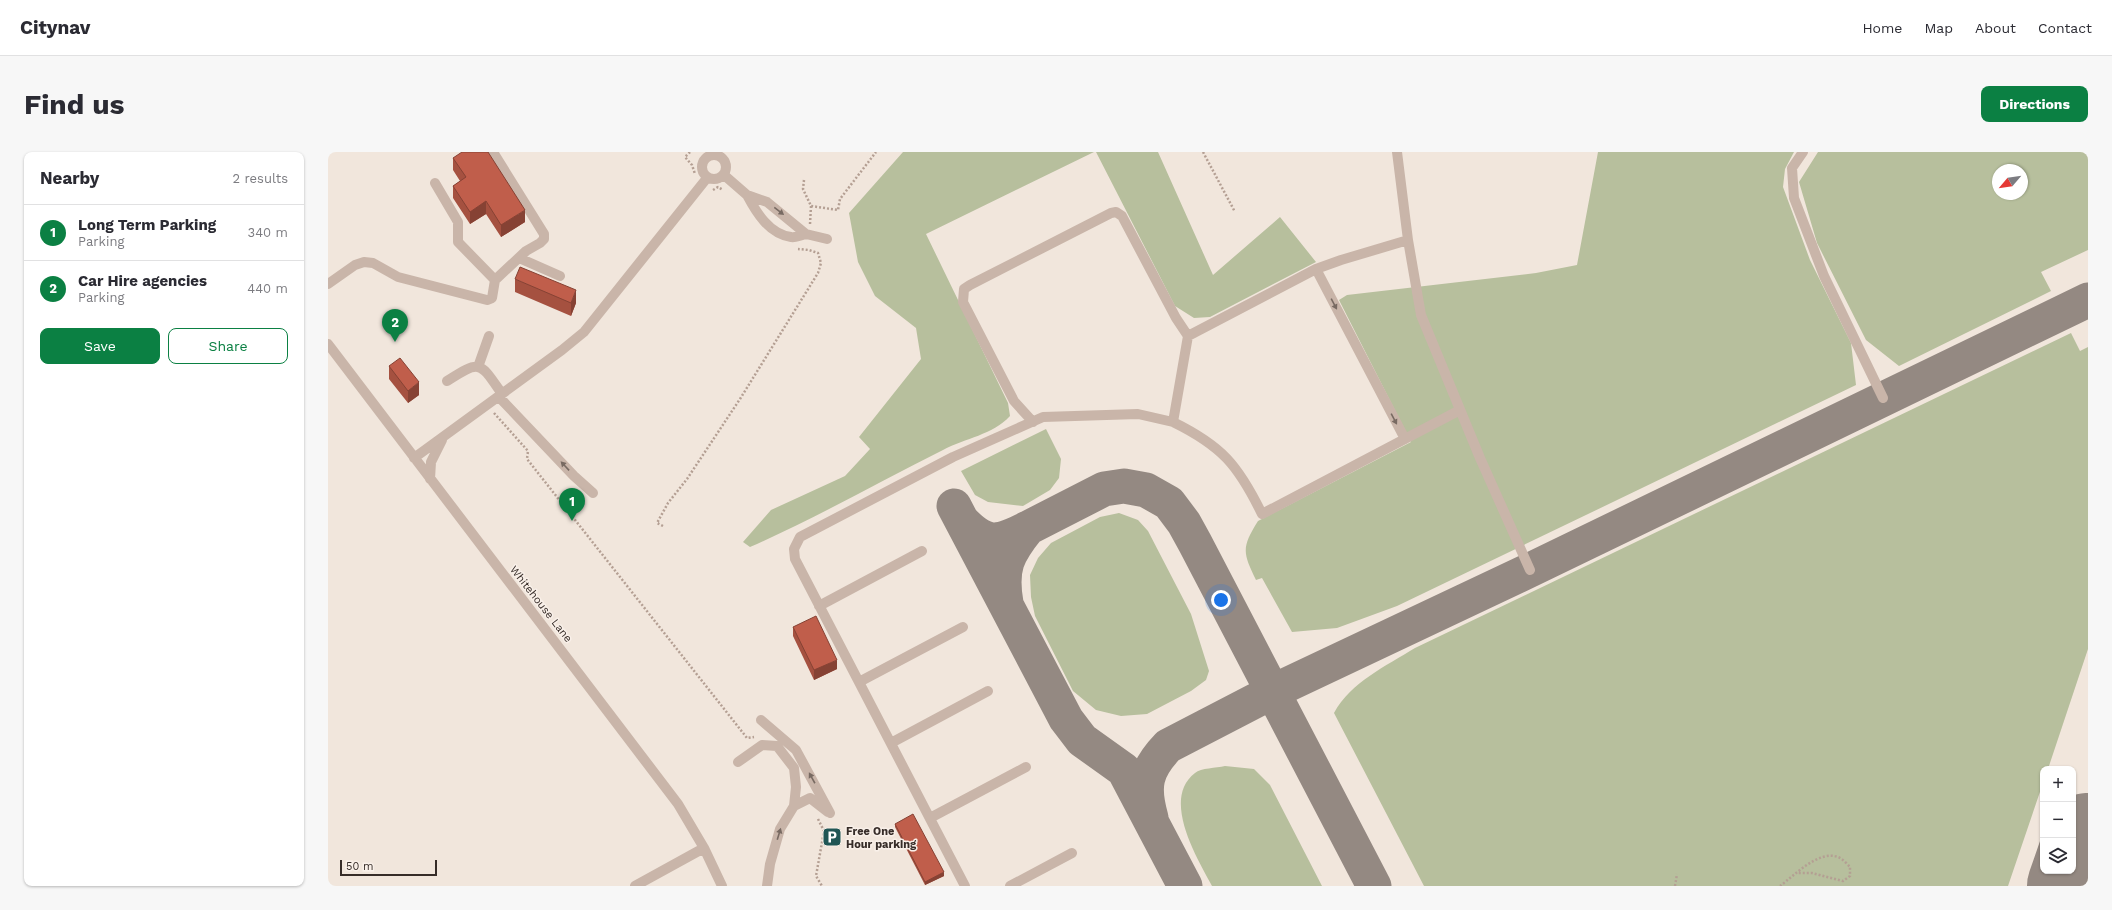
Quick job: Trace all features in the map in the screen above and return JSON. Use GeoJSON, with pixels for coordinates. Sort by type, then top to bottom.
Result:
{"type":"FeatureCollection","features":[{"type":"Feature","properties":{"kind":"street"},"geometry":{"type":"LineString","coordinates":[[328,284],[355,265],[364,262],[373,263],[398,276],[487,300],[492,298],[494,280],[526,251],[544,239],[544,234],[493,152]]}},
{"type":"Feature","properties":{"kind":"street"},"geometry":{"type":"LineString","coordinates":[[1397,152],[1408,240],[1421,315],[1460,410],[1530,570]]}},
{"type":"Feature","properties":{"kind":"street"},"geometry":{"type":"LineString","coordinates":[[1803,152],[1792,168],[1794,198],[1824,276],[1883,398]]}},
{"type":"Feature","properties":{"kind":"street"},"geometry":{"type":"LineString","coordinates":[[712,155],[726,155],[726,169],[724,175],[716,180],[707,178],[702,170],[704,160],[712,155]]}},
{"type":"Feature","properties":{"kind":"street"},"geometry":{"type":"LineString","coordinates":[[724,175],[747,195],[766,202],[806,234]]}},
{"type":"Feature","properties":{"kind":"street"},"geometry":{"type":"LineString","coordinates":[[414,458],[488,405],[584,332],[707,178]]}},
{"type":"Feature","properties":{"kind":"street"},"geometry":{"type":"LineString","coordinates":[[435,183],[458,222],[458,242],[494,280]]}},
{"type":"Feature","properties":{"kind":"street"},"geometry":{"type":"LineString","coordinates":[[747,195],[755,211],[772,229],[791,237],[806,234],[827,239]]}},
{"type":"Feature","properties":{"kind":"street"},"geometry":{"type":"LineString","coordinates":[[1033,422],[1014,401],[963,302],[964,289],[1110,213],[1116,212],[1122,216],[1176,318],[1188,336],[1173,422]]}},
{"type":"Feature","properties":{"kind":"street"},"geometry":{"type":"LineString","coordinates":[[1188,336],[1316,269],[1408,240]]}},
{"type":"Feature","properties":{"kind":"street"},"geometry":{"type":"LineString","coordinates":[[519,258],[560,276]]}},
{"type":"Feature","properties":{"kind":"street"},"geometry":{"type":"LineString","coordinates":[[1316,269],[1405,439]]}},
{"type":"Feature","properties":{"kind":"street"},"geometry":{"type":"LineString","coordinates":[[478,367],[489,336]]}},
{"type":"Feature","properties":{"kind":"street","name":"Whitehouse Lane"},"geometry":{"type":"LineString","coordinates":[[328,344],[678,804],[704,848],[722,886]]}},
{"type":"Feature","properties":{"kind":"street"},"geometry":{"type":"LineString","coordinates":[[447,381],[468,367],[478,367],[488,373],[502,394],[510,410],[519,416],[574,476],[593,493]]}},
{"type":"Feature","properties":{"kind":"street"},"geometry":{"type":"LineString","coordinates":[[965,886],[795,559],[794,549],[800,538],[954,457],[1043,417],[1138,414],[1173,422],[1201,436],[1220,450],[1242,478],[1262,514],[1460,410]]}},
{"type":"Feature","properties":{"kind":"street"},"geometry":{"type":"LineString","coordinates":[[430,479],[431,462],[444,436]]}},
{"type":"Feature","properties":{"kind":"street"},"geometry":{"type":"LineString","coordinates":[[819,606],[922,551]]}},
{"type":"Feature","properties":{"kind":"street"},"geometry":{"type":"LineString","coordinates":[[859,682],[963,627]]}},
{"type":"Feature","properties":{"kind":"street"},"geometry":{"type":"LineString","coordinates":[[891,743],[988,692]]}},
{"type":"Feature","properties":{"kind":"street"},"geometry":{"type":"LineString","coordinates":[[761,720],[796,750],[830,813],[810,798],[794,806]]}},
{"type":"Feature","properties":{"kind":"street"},"geometry":{"type":"LineString","coordinates":[[738,762],[762,745],[777,746],[794,768],[796,787],[794,806],[780,829],[770,864],[767,886]]}},
{"type":"Feature","properties":{"kind":"street"},"geometry":{"type":"LineString","coordinates":[[930,818],[1026,766]]}},
{"type":"Feature","properties":{"kind":"street"},"geometry":{"type":"LineString","coordinates":[[635,886],[704,848]]}},
{"type":"Feature","properties":{"kind":"street"},"geometry":{"type":"LineString","coordinates":[[1010,886],[1072,853]]}},
{"type":"Feature","properties":{"kind":"path"},"geometry":{"type":"LineString","coordinates":[[690,152],[685,158],[692,164],[695,173],[693,177]]}},
{"type":"Feature","properties":{"kind":"path"},"geometry":{"type":"LineString","coordinates":[[804,180],[803,189],[811,206],[838,210],[840,200],[876,152]]}},
{"type":"Feature","properties":{"kind":"path"},"geometry":{"type":"LineString","coordinates":[[1203,152],[1234,212]]}},
{"type":"Feature","properties":{"kind":"path"},"geometry":{"type":"LineString","coordinates":[[710,191],[718,187],[728,192]]}},
{"type":"Feature","properties":{"kind":"path"},"geometry":{"type":"LineString","coordinates":[[663,526],[657,523],[668,503],[687,479],[740,399],[818,274],[821,262],[818,253],[791,247]]}},
{"type":"Feature","properties":{"kind":"path"},"geometry":{"type":"LineString","coordinates":[[488,405],[508,430],[528,451],[527,460],[747,738],[759,737]]}},
{"type":"Feature","properties":{"kind":"path"},"geometry":{"type":"LineString","coordinates":[[807,799],[824,831],[816,876],[822,886]]}},
{"type":"Feature","properties":{"kind":"path"},"geometry":{"type":"LineString","coordinates":[[1780,886],[1814,861],[1828,855],[1840,857],[1850,867],[1850,876],[1843,881],[1812,873],[1798,873]]}},
{"type":"Feature","properties":{"kind":"path"},"geometry":{"type":"LineString","coordinates":[[1675,886],[1677,874]]}},
{"type":"Feature","properties":{"kind":"green space"},"geometry":{"type":"Polygon","coordinates":[[[903,152],[1094,152],[926,234],[1008,403],[1010,416],[995,428],[943,450],[823,512],[750,547],[743,542],[771,510],[845,476],[870,449],[859,437],[921,359],[916,328],[875,296],[858,262],[849,213],[903,152]]]}},
{"type":"Feature","properties":{"kind":"green space"},"geometry":{"type":"Polygon","coordinates":[[[1096,152],[1158,152],[1213,275],[1280,217],[1316,262],[1210,317],[1194,318],[1175,306],[1096,152]]]}},
{"type":"Feature","properties":{"kind":"green space"},"geometry":{"type":"Polygon","coordinates":[[[1598,152],[1794,152],[1785,169],[1783,187],[1810,260],[1851,343],[1856,385],[1397,606],[1337,628],[1292,632],[1262,578],[1256,580],[1248,563],[1246,557],[1246,544],[1252,530],[1258,521],[1411,442],[1339,300],[1347,295],[1536,273],[1577,265],[1598,152]]]}},
{"type":"Feature","properties":{"kind":"green space"},"geometry":{"type":"Polygon","coordinates":[[[1818,152],[2088,152],[2088,250],[2041,272],[2051,291],[1899,366],[1866,340],[1817,243],[1799,182],[1818,152]]]}},
{"type":"Feature","properties":{"kind":"green space"},"geometry":{"type":"Polygon","coordinates":[[[2071,333],[2080,351],[2088,347],[2088,649],[2049,766],[2040,766],[2040,792],[2008,886],[1424,886],[1334,713],[1341,702],[1359,684],[1381,668],[1415,648],[2071,333]]]}},
{"type":"Feature","properties":{"kind":"green space"},"geometry":{"type":"Polygon","coordinates":[[[1046,429],[1061,459],[1059,478],[1050,490],[1023,506],[988,502],[975,495],[961,471],[1046,429]]]}},
{"type":"Feature","properties":{"kind":"green space"},"geometry":{"type":"Polygon","coordinates":[[[1119,513],[1138,520],[1148,531],[1191,614],[1209,671],[1206,680],[1191,691],[1147,714],[1121,716],[1096,710],[1073,691],[1035,616],[1031,597],[1030,575],[1038,558],[1051,543],[1100,517],[1119,513]]]}},
{"type":"Feature","properties":{"kind":"green space"},"geometry":{"type":"Polygon","coordinates":[[[1225,766],[1254,769],[1270,785],[1322,886],[1212,886],[1198,860],[1185,829],[1181,813],[1181,798],[1185,784],[1195,773],[1205,769],[1225,766]]]}},
{"type":"Feature","properties":{"kind":"building"},"geometry":{"type":"Polygon","coordinates":[[[462,152],[488,152],[525,210],[501,225],[486,201],[470,212],[453,186],[466,177],[453,158],[462,152]]]}},
{"type":"Feature","properties":{"kind":"building"},"geometry":{"type":"Polygon","coordinates":[[[520,267],[576,290],[571,303],[515,279],[520,267]]]}},
{"type":"Feature","properties":{"kind":"building"},"geometry":{"type":"Polygon","coordinates":[[[400,358],[419,382],[408,391],[389,366],[400,358]]]}},
{"type":"Feature","properties":{"kind":"building"},"geometry":{"type":"Polygon","coordinates":[[[816,616],[837,660],[814,670],[793,627],[816,616]]]}},
{"type":"Feature","properties":{"kind":"building"},"geometry":{"type":"Polygon","coordinates":[[[913,814],[944,872],[925,882],[895,824],[913,814]]]}},
{"type":"Feature","properties":{"kind":"taxiway"},"geometry":{"type":"LineString","coordinates":[[1151,818],[1148,807],[1146,787],[1150,771],[1154,763],[1168,746],[1272,692],[1530,570],[2088,300]]}},
{"type":"Feature","properties":{"kind":"taxiway"},"geometry":{"type":"LineString","coordinates":[[1028,528],[1104,489],[1124,486],[1146,490],[1169,503],[1184,523],[1195,543],[1374,886]]}},
{"type":"Feature","properties":{"kind":"taxiway"},"geometry":{"type":"LineString","coordinates":[[954,506],[1066,719],[1082,740],[1124,770],[1185,886]]}},
{"type":"Feature","properties":{"kind":"taxiway"},"geometry":{"type":"LineString","coordinates":[[962,521],[979,535],[986,539],[993,540],[1009,537],[1028,528],[1010,554],[1007,562],[1004,580],[1006,603]]}},
{"type":"Feature","properties":{"kind":"runway"},"geometry":{"type":"LineString","coordinates":[[2071,886],[2088,837]]}},
{"type":"Feature","properties":{"kind":"place","name":"Car Hire agencies"},"geometry":{"type":"Point","coordinates":[395,342]}},
{"type":"Feature","properties":{"kind":"place","name":"Long Term Parking"},"geometry":{"type":"Point","coordinates":[572,521]}},
{"type":"Feature","properties":{"kind":"place","name":"Free One Hour parking"},"geometry":{"type":"Point","coordinates":[832,837]}}]}
